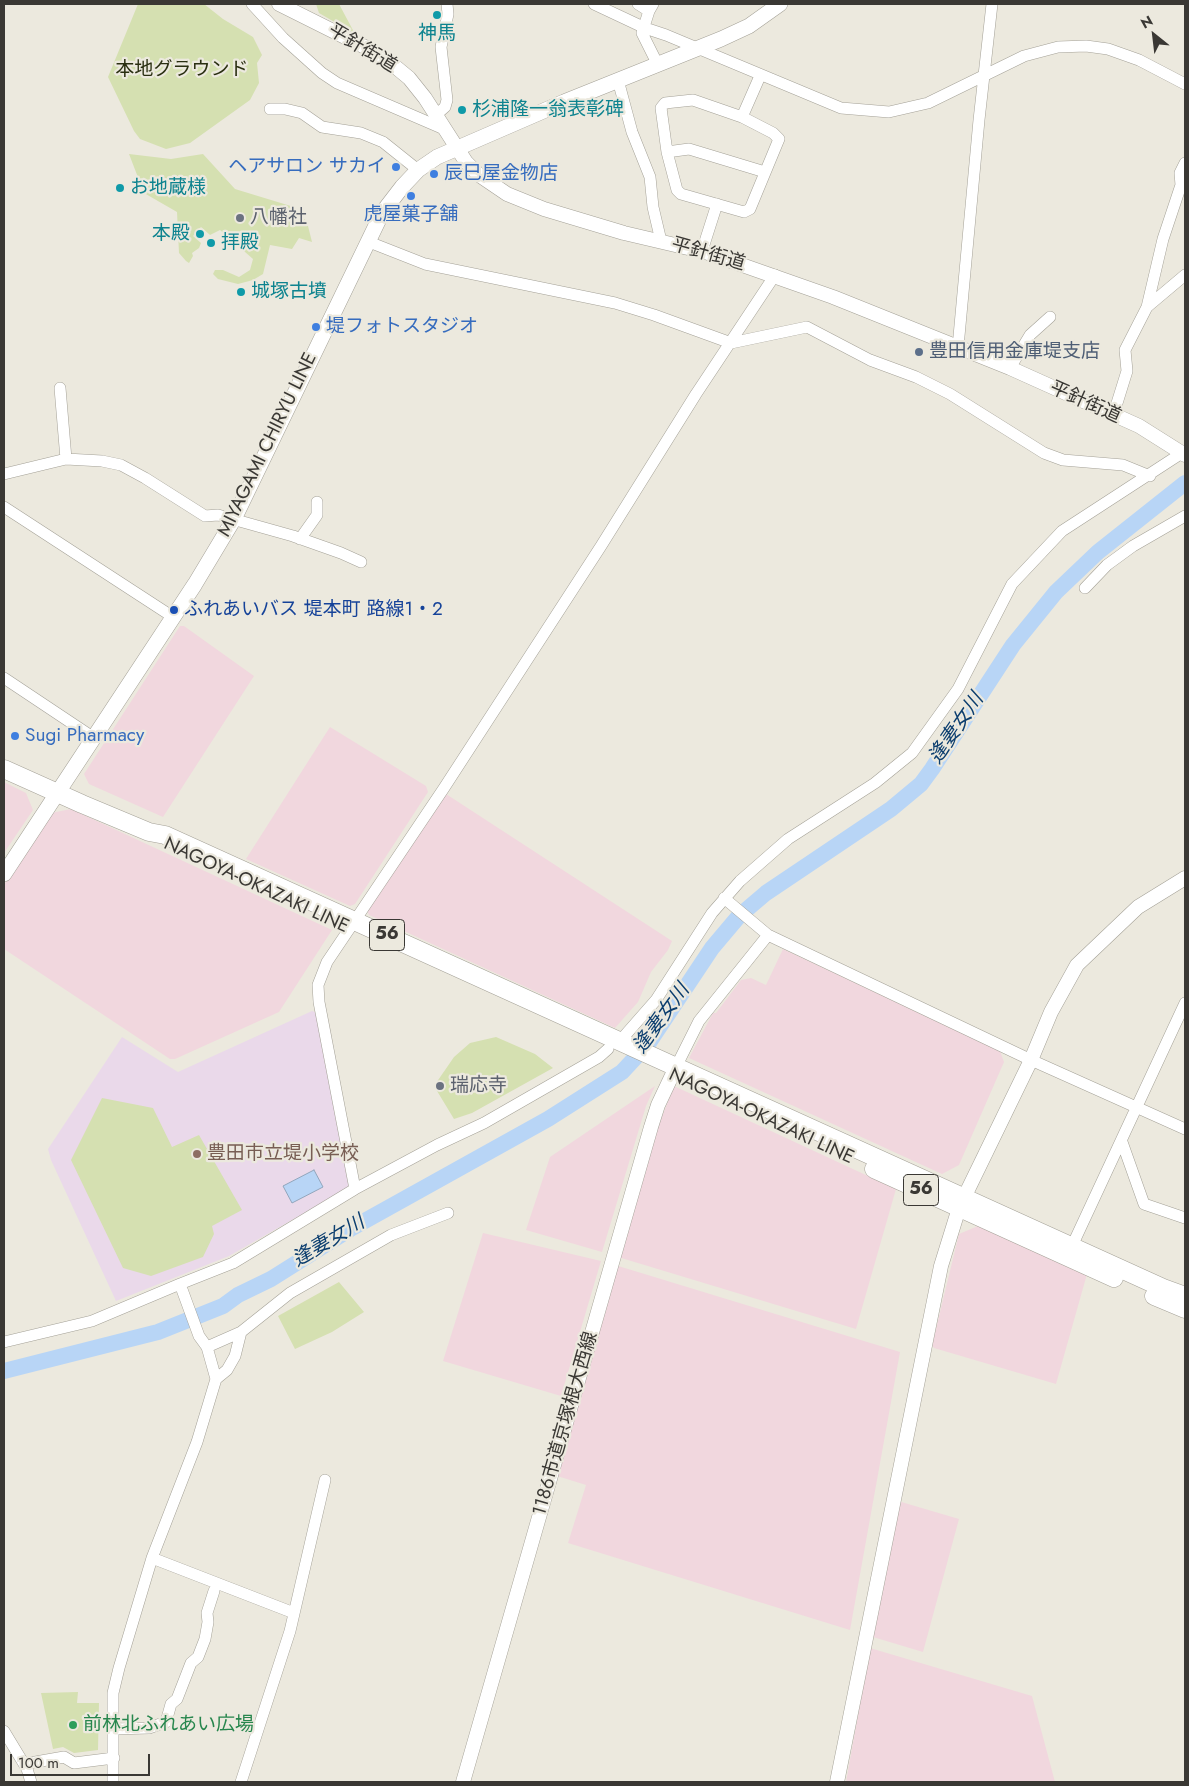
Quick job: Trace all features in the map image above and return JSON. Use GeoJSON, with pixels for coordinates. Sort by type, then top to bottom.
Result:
{"type":"FeatureCollection","features":[{"type":"Feature","properties":{"kind":"main road","name":"MIYAGAMI CHIRYU LINE"},"geometry":{"type":"LineString","coordinates":[[4,874],[173,617],[234,519],[382,213],[418,170],[455,148],[618,80],[658,66],[749,26],[769,7]]}},
{"type":"Feature","properties":{"kind":"main road","name":"NAGOYA-OKAZAKI LINE"},"geometry":{"type":"LineString","coordinates":[[4,769],[149,832],[165,835],[351,925],[617,1046],[961,1202],[1185,1298]]}},
{"type":"Feature","properties":{"kind":"main road","name":"NAGOYA-OKAZAKI LINE"},"geometry":{"type":"LineString","coordinates":[[961,1202],[1072,1246],[1185,1298]]}},
{"type":"Feature","properties":{"kind":"street"},"geometry":{"type":"LineString","coordinates":[[252,4],[283,38],[322,73],[337,83],[444,129]]}},
{"type":"Feature","properties":{"kind":"street","name":"平針街道"},"geometry":{"type":"LineString","coordinates":[[279,4],[365,47],[392,64],[409,78],[436,115],[455,148],[479,175],[507,194],[553,212],[624,233],[702,251],[775,275],[1010,368],[1113,416],[1139,426],[1184,453]]}},
{"type":"Feature","properties":{"kind":"street"},"geometry":{"type":"LineString","coordinates":[[436,115],[445,106],[447,100],[444,88],[441,47],[448,14],[447,4]]}},
{"type":"Feature","properties":{"kind":"street"},"geometry":{"type":"LineString","coordinates":[[594,4],[643,27],[841,108],[889,112],[928,103],[1024,56],[1058,47],[1086,46],[1108,50],[1139,60],[1185,84]]}},
{"type":"Feature","properties":{"kind":"street"},"geometry":{"type":"LineString","coordinates":[[638,4],[651,8],[643,27],[645,39],[658,66]]}},
{"type":"Feature","properties":{"kind":"street"},"geometry":{"type":"LineString","coordinates":[[958,347],[992,4]]}},
{"type":"Feature","properties":{"kind":"street"},"geometry":{"type":"LineString","coordinates":[[742,117],[760,76]]}},
{"type":"Feature","properties":{"kind":"street"},"geometry":{"type":"LineString","coordinates":[[618,80],[632,132],[650,177],[653,207],[661,241]]}},
{"type":"Feature","properties":{"kind":"street"},"geometry":{"type":"LineString","coordinates":[[692,100],[742,117],[773,133],[779,139],[750,209],[744,212],[680,194],[667,152],[661,108],[665,103],[692,100]]}},
{"type":"Feature","properties":{"kind":"street"},"geometry":{"type":"LineString","coordinates":[[270,109],[285,109],[302,113],[322,127],[361,133],[383,142],[418,170]]}},
{"type":"Feature","properties":{"kind":"street"},"geometry":{"type":"LineString","coordinates":[[667,152],[689,149],[765,172]]}},
{"type":"Feature","properties":{"kind":"street"},"geometry":{"type":"LineString","coordinates":[[1113,416],[1127,370],[1125,350],[1146,307],[1163,239],[1181,184],[1180,173],[1185,163]]}},
{"type":"Feature","properties":{"kind":"street"},"geometry":{"type":"LineString","coordinates":[[702,251],[716,204]]}},
{"type":"Feature","properties":{"kind":"street"},"geometry":{"type":"LineString","coordinates":[[369,242],[425,264],[615,303],[731,343],[807,327],[870,360],[916,377],[950,394],[1044,453],[1063,460],[1123,465],[1150,476]]}},
{"type":"Feature","properties":{"kind":"street"},"geometry":{"type":"LineString","coordinates":[[356,1189],[319,1002],[318,984],[328,962],[460,763],[601,546],[696,394],[775,275]]}},
{"type":"Feature","properties":{"kind":"street"},"geometry":{"type":"LineString","coordinates":[[1146,307],[1185,275]]}},
{"type":"Feature","properties":{"kind":"street"},"geometry":{"type":"LineString","coordinates":[[1010,368],[1030,335],[1050,318]]}},
{"type":"Feature","properties":{"kind":"street"},"geometry":{"type":"LineString","coordinates":[[60,388],[66,459]]}},
{"type":"Feature","properties":{"kind":"street"},"geometry":{"type":"LineString","coordinates":[[4,1342],[92,1321],[182,1288],[233,1263],[356,1189],[438,1145],[484,1123],[617,1046],[656,1000],[689,947],[740,881],[788,839],[875,783],[912,753],[958,689],[1012,584],[1062,531],[1184,453]]}},
{"type":"Feature","properties":{"kind":"street"},"geometry":{"type":"LineString","coordinates":[[4,474],[66,459],[102,461],[121,466],[146,478],[205,516],[218,514],[300,539],[361,562]]}},
{"type":"Feature","properties":{"kind":"street"},"geometry":{"type":"LineString","coordinates":[[300,539],[317,515],[317,502]]}},
{"type":"Feature","properties":{"kind":"street"},"geometry":{"type":"LineString","coordinates":[[4,507],[173,617]]}},
{"type":"Feature","properties":{"kind":"street"},"geometry":{"type":"LineString","coordinates":[[1085,588],[1107,565],[1133,546],[1185,516]]}},
{"type":"Feature","properties":{"kind":"street"},"geometry":{"type":"LineString","coordinates":[[4,678],[94,738]]}},
{"type":"Feature","properties":{"kind":"street"},"geometry":{"type":"LineString","coordinates":[[836,1782],[940,1266],[961,1202],[1031,1060],[1051,1012],[1077,965],[1138,907],[1185,878]]}},
{"type":"Feature","properties":{"kind":"street"},"geometry":{"type":"LineString","coordinates":[[726,900],[766,934],[1031,1060],[1185,1129]]}},
{"type":"Feature","properties":{"kind":"street"},"geometry":{"type":"LineString","coordinates":[[666,1068],[699,1021],[766,934]]}},
{"type":"Feature","properties":{"kind":"street"},"geometry":{"type":"LineString","coordinates":[[1072,1246],[1138,1109],[1185,1003]]}},
{"type":"Feature","properties":{"kind":"street","name":"1186市道京塚根大西線"},"geometry":{"type":"LineString","coordinates":[[463,1782],[651,1127],[666,1068]]}},
{"type":"Feature","properties":{"kind":"street"},"geometry":{"type":"LineString","coordinates":[[1122,1142],[1144,1204],[1185,1218]]}},
{"type":"Feature","properties":{"kind":"street"},"geometry":{"type":"LineString","coordinates":[[207,1347],[241,1332],[290,1293],[391,1235],[448,1213]]}},
{"type":"Feature","properties":{"kind":"street"},"geometry":{"type":"LineString","coordinates":[[113,1782],[114,1693],[119,1668],[152,1558],[197,1442],[216,1378],[207,1347],[199,1336],[182,1288]]}},
{"type":"Feature","properties":{"kind":"street"},"geometry":{"type":"LineString","coordinates":[[216,1378],[227,1370],[235,1356],[241,1332]]}},
{"type":"Feature","properties":{"kind":"street"},"geometry":{"type":"LineString","coordinates":[[241,1782],[271,1695],[294,1613],[325,1480]]}},
{"type":"Feature","properties":{"kind":"street"},"geometry":{"type":"LineString","coordinates":[[152,1558],[294,1613]]}},
{"type":"Feature","properties":{"kind":"street"},"geometry":{"type":"LineString","coordinates":[[113,1729],[149,1728],[166,1722],[171,1704],[177,1699],[192,1663],[198,1658],[205,1639],[208,1622],[206,1613],[214,1591]]}},
{"type":"Feature","properties":{"kind":"street"},"geometry":{"type":"LineString","coordinates":[[4,1731],[24,1764],[31,1782]]}},
{"type":"Feature","properties":{"kind":"street"},"geometry":{"type":"LineString","coordinates":[[24,1764],[64,1758],[74,1763],[114,1758]]}},
{"type":"Feature","properties":{"kind":"shaded area"},"geometry":{"type":"Polygon","coordinates":[[[180,626],[184,626],[254,676],[163,817],[89,784],[84,774],[180,626]]]}},
{"type":"Feature","properties":{"kind":"shaded area"},"geometry":{"type":"Polygon","coordinates":[[[330,727],[426,786],[428,792],[355,904],[350,906],[246,859],[330,727]]]}},
{"type":"Feature","properties":{"kind":"shaded area"},"geometry":{"type":"Polygon","coordinates":[[[4,782],[26,793],[33,810],[4,853],[4,782]]]}},
{"type":"Feature","properties":{"kind":"shaded area"},"geometry":{"type":"Polygon","coordinates":[[[446,794],[672,941],[668,950],[651,972],[638,1002],[615,1028],[369,915],[367,910],[446,794]]]}},
{"type":"Feature","properties":{"kind":"shaded area"},"geometry":{"type":"Polygon","coordinates":[[[71,809],[332,930],[279,1012],[175,1059],[170,1059],[4,949],[4,885],[51,813],[71,809]]]}},
{"type":"Feature","properties":{"kind":"shaded area"},"geometry":{"type":"Polygon","coordinates":[[[783,949],[1000,1051],[1004,1062],[959,1165],[942,1174],[689,1058],[713,1013],[716,1013],[741,980],[751,978],[766,985],[783,949]]]}},
{"type":"Feature","properties":{"kind":"shaded area","name":"豊田市立堤小学校"},"geometry":{"type":"Polygon","coordinates":[[[312,1011],[317,1013],[351,1181],[348,1188],[229,1256],[116,1301],[51,1160],[48,1149],[122,1037],[178,1072],[312,1011]]]}},
{"type":"Feature","properties":{"kind":"shaded area"},"geometry":{"type":"Polygon","coordinates":[[[655,1086],[646,1106],[602,1252],[526,1230],[550,1157],[655,1086]]]}},
{"type":"Feature","properties":{"kind":"shaded area"},"geometry":{"type":"Polygon","coordinates":[[[674,1086],[896,1189],[856,1329],[618,1257],[656,1132],[674,1086]]]}},
{"type":"Feature","properties":{"kind":"shaded area"},"geometry":{"type":"Polygon","coordinates":[[[978,1226],[1087,1274],[1056,1384],[934,1348],[932,1345],[959,1234],[978,1226]]]}},
{"type":"Feature","properties":{"kind":"shaded area"},"geometry":{"type":"Polygon","coordinates":[[[483,1233],[601,1261],[561,1396],[443,1361],[483,1233]]]}},
{"type":"Feature","properties":{"kind":"shaded area"},"geometry":{"type":"Polygon","coordinates":[[[615,1265],[900,1352],[850,1630],[568,1543],[586,1485],[554,1475],[615,1265]]]}},
{"type":"Feature","properties":{"kind":"shaded area"},"geometry":{"type":"Polygon","coordinates":[[[898,1501],[959,1519],[923,1652],[873,1637],[898,1501]]]}},
{"type":"Feature","properties":{"kind":"shaded area"},"geometry":{"type":"Polygon","coordinates":[[[870,1648],[1032,1696],[1055,1782],[846,1782],[870,1648]]]}},
{"type":"Feature","properties":{"kind":"green space","name":"本地グラウンド"},"geometry":{"type":"Polygon","coordinates":[[[138,4],[204,4],[223,19],[253,37],[262,55],[257,63],[259,83],[250,100],[190,143],[166,149],[140,139],[134,131],[108,77],[138,4]]]}},
{"type":"Feature","properties":{"kind":"green space"},"geometry":{"type":"Polygon","coordinates":[[[316,4],[339,4],[355,34],[319,13],[316,4]]]}},
{"type":"Feature","properties":{"kind":"green space","name":"八幡社"},"geometry":{"type":"Polygon","coordinates":[[[129,154],[171,159],[203,154],[235,189],[294,207],[307,222],[312,242],[299,238],[292,249],[270,245],[263,274],[253,280],[238,284],[218,279],[213,274],[215,270],[223,270],[239,277],[250,270],[253,259],[220,230],[210,235],[201,227],[193,236],[201,243],[199,248],[192,253],[193,256],[189,263],[186,261],[179,253],[177,212],[144,193],[129,154]]]}},
{"type":"Feature","properties":{"kind":"green space"},"geometry":{"type":"Polygon","coordinates":[[[496,1037],[535,1054],[553,1068],[472,1113],[454,1119],[434,1086],[454,1057],[470,1043],[496,1037]]]}},
{"type":"Feature","properties":{"kind":"green space"},"geometry":{"type":"Polygon","coordinates":[[[102,1098],[153,1108],[172,1147],[199,1135],[242,1210],[212,1226],[214,1234],[203,1257],[151,1276],[123,1268],[71,1160],[102,1098]]]}},
{"type":"Feature","properties":{"kind":"green space"},"geometry":{"type":"Polygon","coordinates":[[[339,1282],[364,1312],[332,1332],[295,1349],[278,1316],[339,1282]]]}},
{"type":"Feature","properties":{"kind":"green space","name":"前林北ふれあい広場"},"geometry":{"type":"Polygon","coordinates":[[[78,1692],[77,1703],[99,1703],[98,1750],[74,1753],[63,1747],[53,1749],[41,1693],[78,1692]]]}},
{"type":"Feature","properties":{"kind":"water"},"geometry":{"type":"Polygon","coordinates":[[[314,1170],[323,1187],[292,1203],[283,1186],[314,1170]]]}},
{"type":"Feature","properties":{"kind":"waterway","name":"逢妻女川"},"geometry":{"type":"LineString","coordinates":[[4,1371],[158,1332],[223,1306],[238,1295],[271,1279],[352,1228],[548,1119],[622,1072],[648,1044],[712,948],[739,916],[766,893],[891,809],[921,784],[1013,645],[1056,592],[1098,552],[1185,483]]}},
{"type":"Feature","properties":{"kind":"place","name":"神馬"},"geometry":{"type":"Point","coordinates":[437,15]}},
{"type":"Feature","properties":{"kind":"place","name":"杉浦隆一翁表彰碑"},"geometry":{"type":"Point","coordinates":[462,110]}},
{"type":"Feature","properties":{"kind":"place","name":"ヘアサロン サカイ"},"geometry":{"type":"Point","coordinates":[396,167]}},
{"type":"Feature","properties":{"kind":"place","name":"辰巳屋金物店"},"geometry":{"type":"Point","coordinates":[434,174]}},
{"type":"Feature","properties":{"kind":"place","name":"お地蔵様"},"geometry":{"type":"Point","coordinates":[120,188]}},
{"type":"Feature","properties":{"kind":"place","name":"虎屋菓子舗"},"geometry":{"type":"Point","coordinates":[411,196]}},
{"type":"Feature","properties":{"kind":"place","name":"八幡社"},"geometry":{"type":"Point","coordinates":[240,218]}},
{"type":"Feature","properties":{"kind":"place","name":"本殿"},"geometry":{"type":"Point","coordinates":[200,234]}},
{"type":"Feature","properties":{"kind":"place","name":"拝殿"},"geometry":{"type":"Point","coordinates":[211,243]}},
{"type":"Feature","properties":{"kind":"place","name":"城塚古墳"},"geometry":{"type":"Point","coordinates":[241,292]}},
{"type":"Feature","properties":{"kind":"place","name":"堤フォトスタジオ"},"geometry":{"type":"Point","coordinates":[316,327]}},
{"type":"Feature","properties":{"kind":"place","name":"豊田信用金庫堤支店"},"geometry":{"type":"Point","coordinates":[919,352]}},
{"type":"Feature","properties":{"kind":"place","name":"ふれあいバス 堤本町 路線1・2"},"geometry":{"type":"Point","coordinates":[174,610]}},
{"type":"Feature","properties":{"kind":"place","name":"Sugi Pharmacy"},"geometry":{"type":"Point","coordinates":[15,736]}},
{"type":"Feature","properties":{"kind":"place","name":"瑞応寺"},"geometry":{"type":"Point","coordinates":[440,1086]}},
{"type":"Feature","properties":{"kind":"place","name":"豊田市立堤小学校"},"geometry":{"type":"Point","coordinates":[197,1154]}},
{"type":"Feature","properties":{"kind":"place","name":"前林北ふれあい広場"},"geometry":{"type":"Point","coordinates":[73,1725]}}]}
